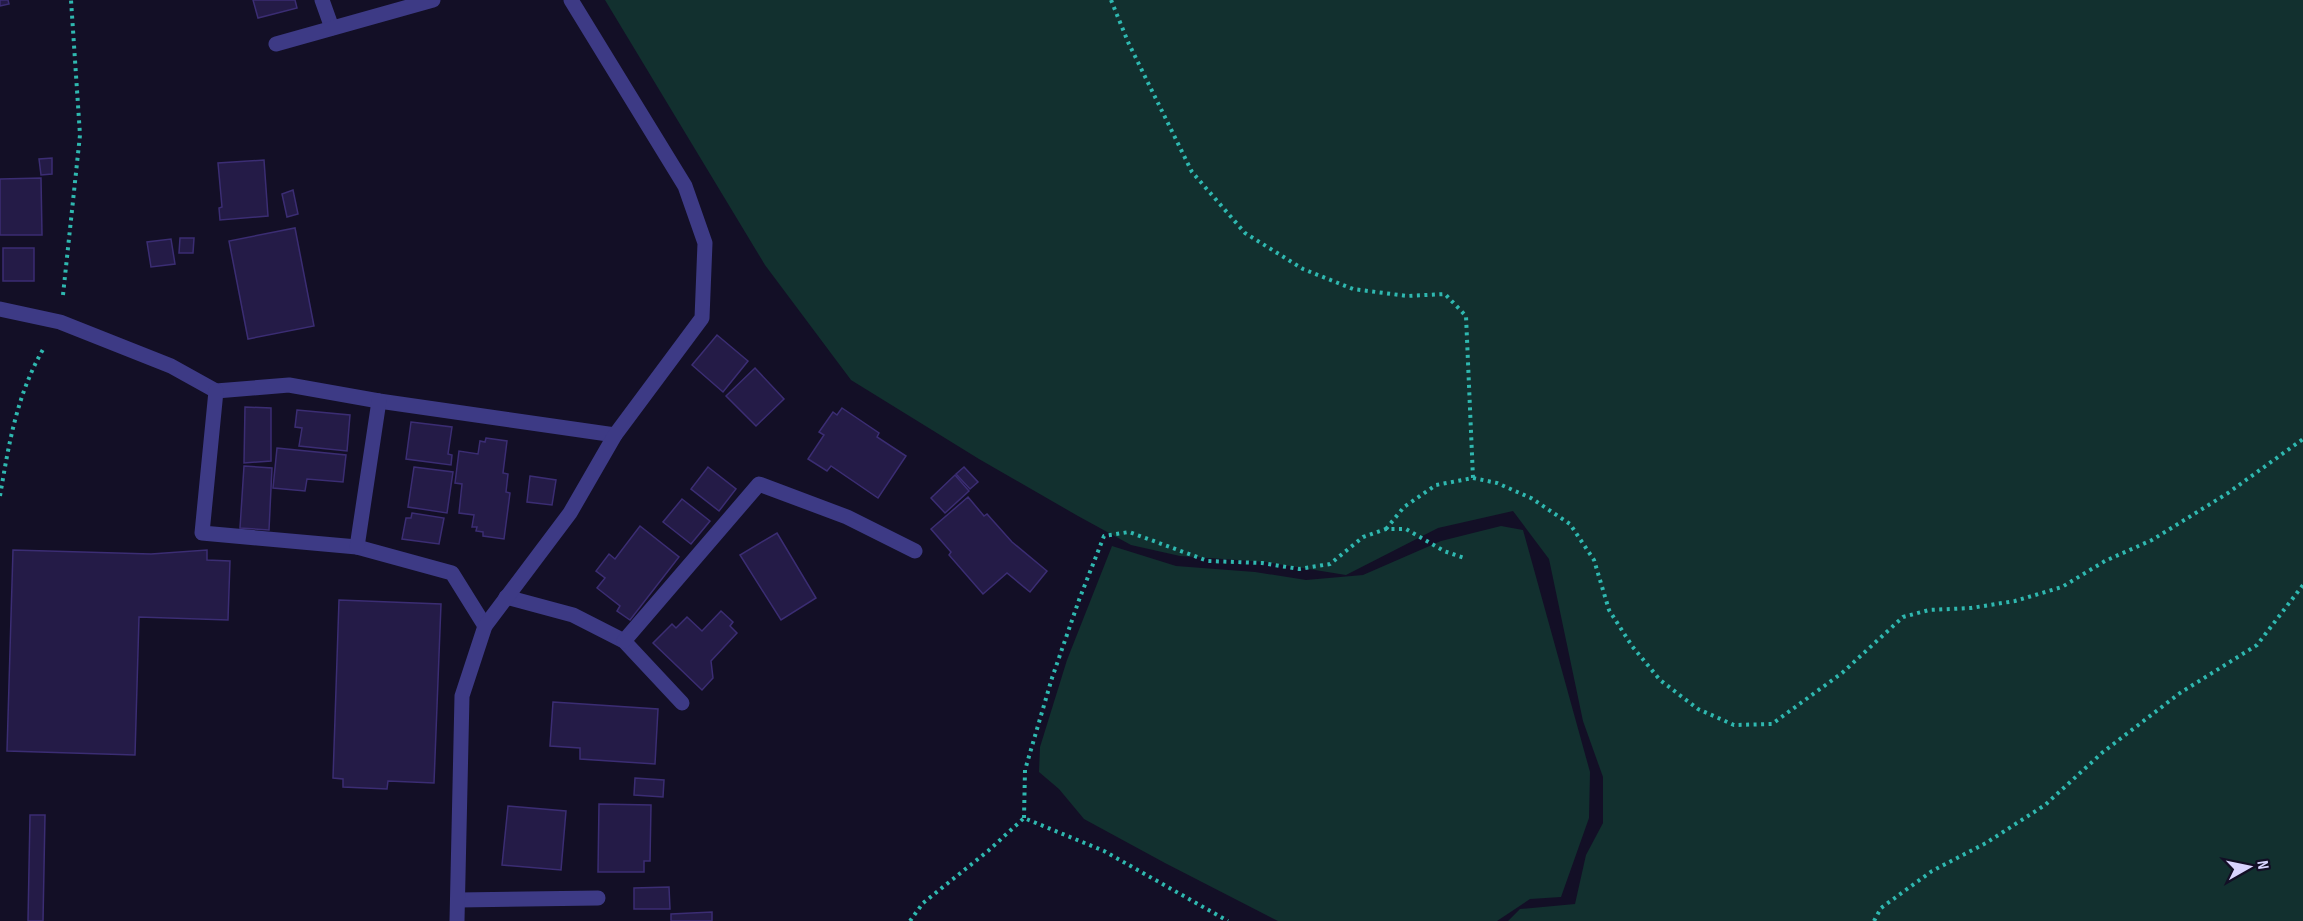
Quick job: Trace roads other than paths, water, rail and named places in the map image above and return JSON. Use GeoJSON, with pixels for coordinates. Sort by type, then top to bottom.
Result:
{"type":"FeatureCollection","features":[{"type":"Feature","properties":{"kind":"street"},"geometry":{"type":"LineString","coordinates":[[322,0],[332,28]]}},
{"type":"Feature","properties":{"kind":"street"},"geometry":{"type":"LineString","coordinates":[[276,44],[433,0]]}},
{"type":"Feature","properties":{"kind":"street"},"geometry":{"type":"LineString","coordinates":[[457,921],[462,696],[485,626],[570,513],[615,435],[702,318],[705,243],[685,186],[571,0]]}},
{"type":"Feature","properties":{"kind":"street"},"geometry":{"type":"LineString","coordinates":[[0,309],[60,322],[171,366],[216,391],[289,385],[379,401],[615,435]]}},
{"type":"Feature","properties":{"kind":"street"},"geometry":{"type":"LineString","coordinates":[[216,391],[202,532],[357,548],[452,573],[485,626]]}},
{"type":"Feature","properties":{"kind":"street"},"geometry":{"type":"LineString","coordinates":[[357,548],[379,401]]}},
{"type":"Feature","properties":{"kind":"street"},"geometry":{"type":"LineString","coordinates":[[624,641],[759,484],[847,517],[915,551]]}},
{"type":"Feature","properties":{"kind":"street"},"geometry":{"type":"LineString","coordinates":[[506,597],[573,615],[624,641],[682,703]]}},
{"type":"Feature","properties":{"kind":"street"},"geometry":{"type":"LineString","coordinates":[[458,900],[598,898]]}}]}
